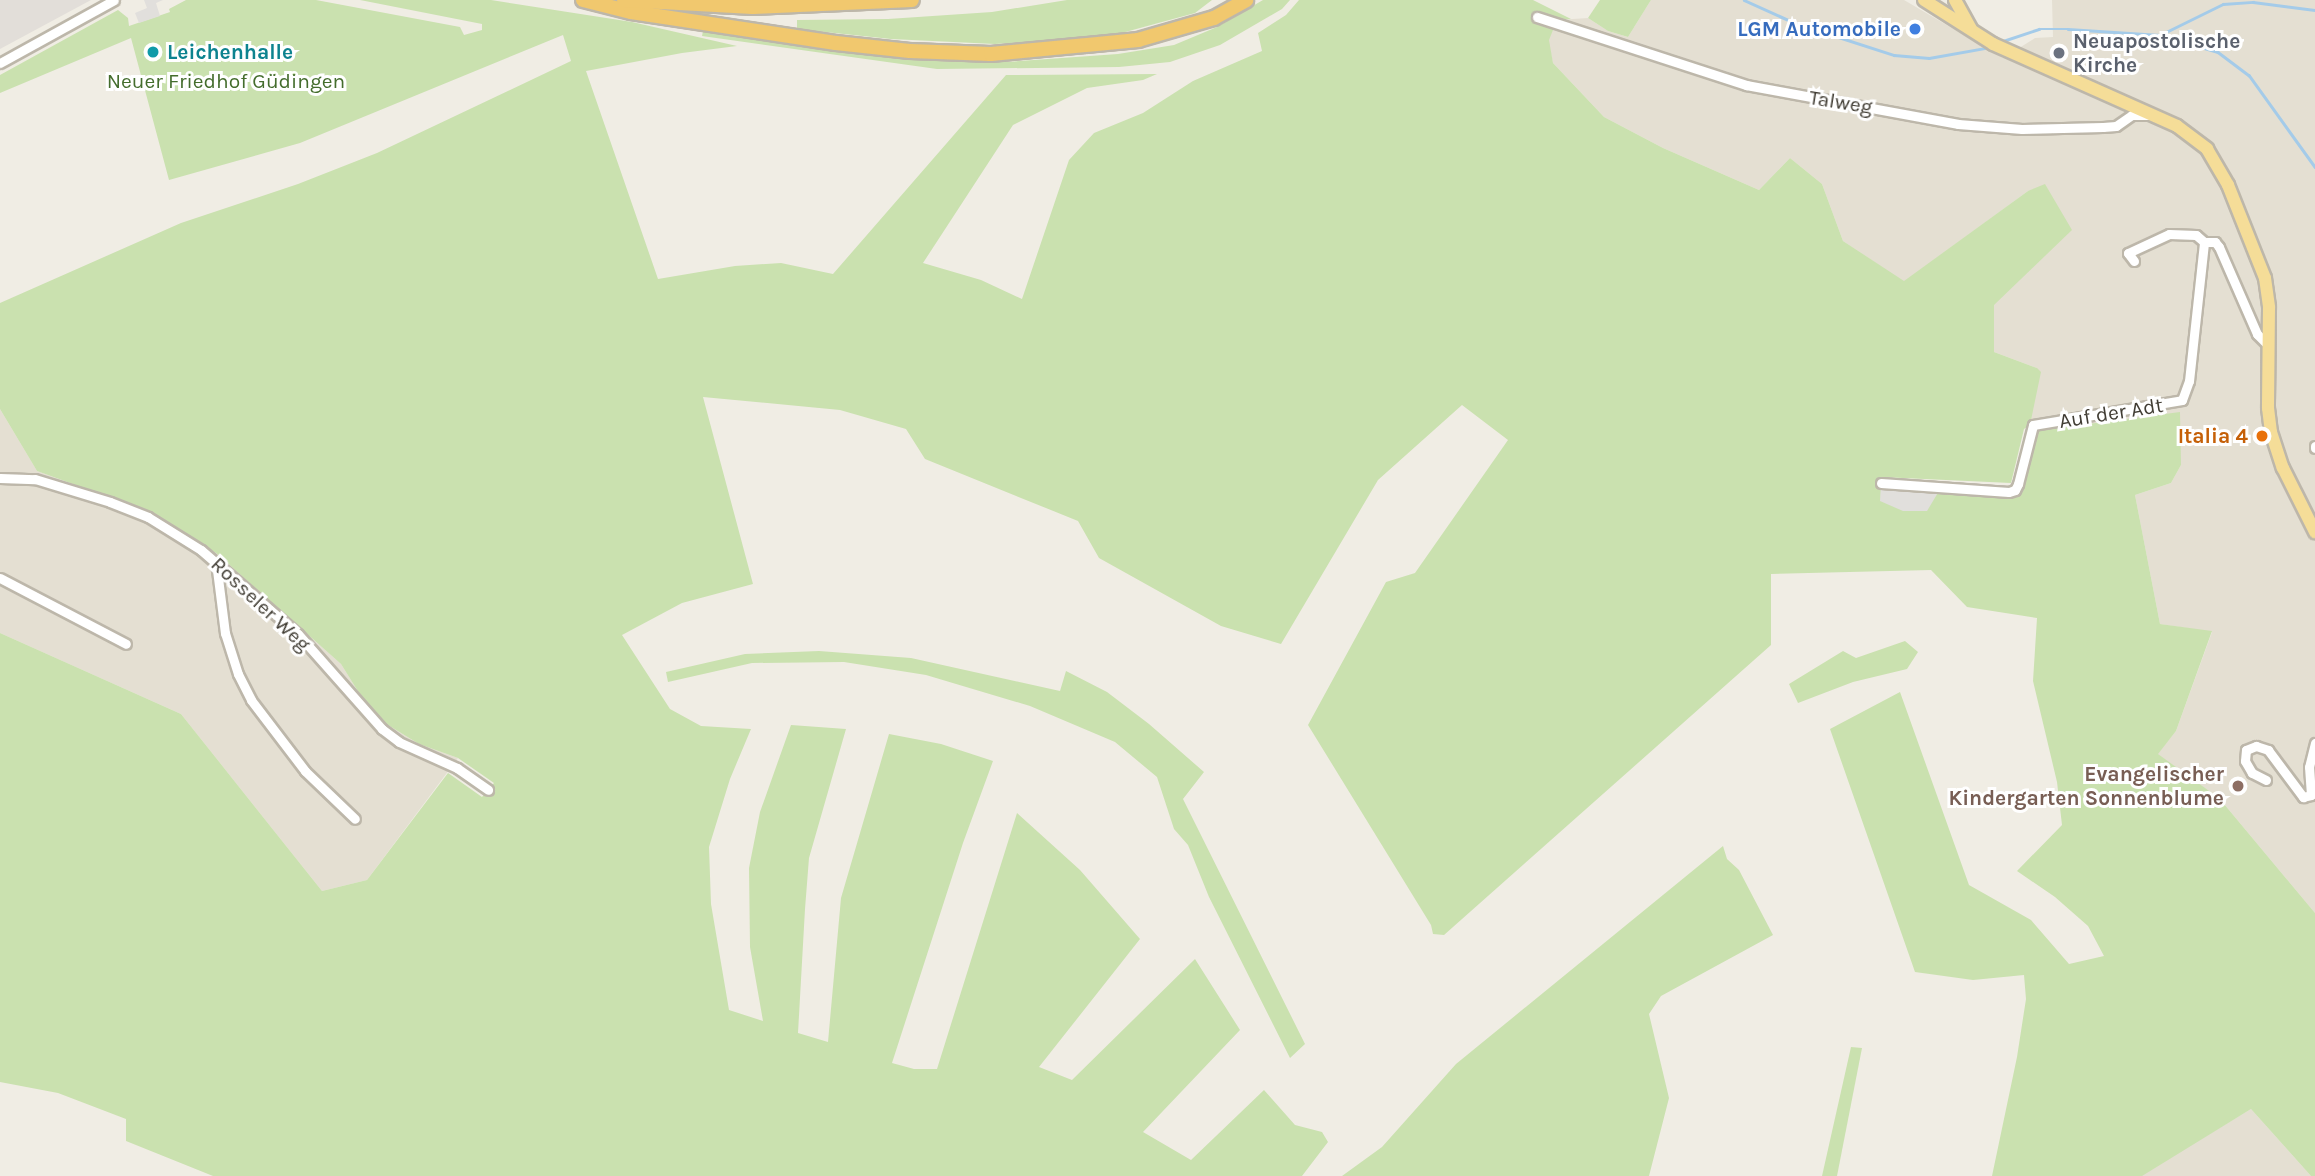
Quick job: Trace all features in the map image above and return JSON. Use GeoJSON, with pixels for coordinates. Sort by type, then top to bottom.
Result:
{"type":"FeatureCollection","features":[{"type":"Feature","properties":{"kind":"highway"},"geometry":{"type":"LineString","coordinates":[[583,0],[631,12],[836,43],[910,51],[991,54],[1138,40],[1214,19],[1246,0]]}},
{"type":"Feature","properties":{"kind":"highway"},"geometry":{"type":"LineString","coordinates":[[624,0],[753,7],[912,0]]}},
{"type":"Feature","properties":{"kind":"main road"},"geometry":{"type":"LineString","coordinates":[[1924,0],[1977,35],[2013,54],[2151,115],[2200,142],[2221,171],[2265,278],[2268,292],[2268,408],[2272,432],[2283,468],[2315,532]]}},
{"type":"Feature","properties":{"kind":"main road"},"geometry":{"type":"LineString","coordinates":[[1936,0],[1954,0],[1977,35]]}},
{"type":"Feature","properties":{"kind":"street"},"geometry":{"type":"LineString","coordinates":[[0,63],[114,0]]}},
{"type":"Feature","properties":{"kind":"street","name":"Talweg"},"geometry":{"type":"LineString","coordinates":[[1537,17],[1746,85],[1958,124],[2022,129],[2103,127],[2116,126],[2132,116],[2151,115]]}},
{"type":"Feature","properties":{"kind":"street"},"geometry":{"type":"LineString","coordinates":[[2134,261],[2128,253],[2169,234],[2196,235],[2204,242],[2215,242],[2258,334],[2269,346]]}},
{"type":"Feature","properties":{"kind":"street","name":"Auf der Adt"},"geometry":{"type":"LineString","coordinates":[[1881,483],[2009,492],[2015,490],[2018,484],[2033,425],[2182,400],[2189,381],[2204,242]]}},
{"type":"Feature","properties":{"kind":"street","name":"Rosseler Weg"},"geometry":{"type":"LineString","coordinates":[[0,478],[36,478],[148,517],[216,562],[298,634],[382,729],[399,741],[457,768],[488,790]]}},
{"type":"Feature","properties":{"kind":"street"},"geometry":{"type":"LineString","coordinates":[[216,562],[225,633],[238,674],[251,700],[305,771],[355,819]]}},
{"type":"Feature","properties":{"kind":"street"},"geometry":{"type":"LineString","coordinates":[[0,579],[126,644]]}},
{"type":"Feature","properties":{"kind":"street"},"geometry":{"type":"LineString","coordinates":[[2266,780],[2252,772],[2245,761],[2246,750],[2262,746],[2304,797],[2311,795],[2309,767],[2315,743]]}},
{"type":"Feature","properties":{"kind":"shaded area"},"geometry":{"type":"Polygon","coordinates":[[[0,0],[91,0],[0,49],[0,0]]]}},
{"type":"Feature","properties":{"kind":"shaded area"},"geometry":{"type":"Polygon","coordinates":[[[144,0],[163,0],[156,3],[160,16],[139,23],[135,13],[147,8],[144,0]]]}},
{"type":"Feature","properties":{"kind":"shaded area"},"geometry":{"type":"Polygon","coordinates":[[[1651,0],[1904,0],[2003,58],[2035,38],[2053,37],[2052,0],[2315,0],[2315,913],[2219,798],[2157,754],[2176,731],[2212,632],[2160,624],[2135,495],[2171,483],[2181,465],[2035,431],[2030,425],[2037,368],[1994,352],[1994,304],[2071,230],[2028,191],[1904,282],[1843,241],[1822,184],[1790,158],[1759,190],[1663,148],[1604,117],[1553,63],[1548,40],[1557,20],[1588,18],[1608,31],[1628,37],[1651,0]]]}},
{"type":"Feature","properties":{"kind":"shaded area"},"geometry":{"type":"Polygon","coordinates":[[[0,409],[37,471],[153,513],[216,553],[341,664],[369,709],[388,725],[419,744],[458,758],[367,880],[322,891],[181,714],[0,633],[0,409]]]}},
{"type":"Feature","properties":{"kind":"shaded area"},"geometry":{"type":"Polygon","coordinates":[[[1881,483],[1942,486],[1927,511],[1903,511],[1880,501],[1881,483]]]}},
{"type":"Feature","properties":{"kind":"shaded area"},"geometry":{"type":"Polygon","coordinates":[[[2251,1109],[2311,1176],[2141,1175],[2251,1109]]]}},
{"type":"Feature","properties":{"kind":"green space","name":"Neuer Friedhof Güdingen"},"geometry":{"type":"Polygon","coordinates":[[[186,0],[316,0],[460,27],[464,35],[482,30],[482,24],[360,0],[491,0],[632,22],[737,46],[586,71],[658,279],[735,266],[781,263],[833,274],[1006,75],[1157,74],[1143,80],[1087,88],[1013,125],[923,263],[981,280],[1022,299],[1069,160],[1094,133],[1143,113],[1193,81],[1262,51],[1258,33],[1286,15],[1299,0],[1533,0],[1571,19],[1557,20],[1549,40],[1553,63],[1604,117],[1663,148],[1759,190],[1790,158],[1822,184],[1843,241],[1904,281],[2028,191],[2045,184],[2072,230],[1994,305],[1994,352],[2037,368],[2041,372],[2030,425],[2024,429],[2011,483],[1881,477],[1881,483],[2018,495],[2035,431],[2180,412],[2181,465],[2171,483],[2135,495],[2160,624],[2212,631],[2176,731],[2158,754],[2219,798],[2315,913],[2315,1176],[2311,1176],[2251,1109],[2142,1176],[1992,1176],[2017,1057],[2026,999],[2024,975],[1973,980],[1915,972],[1830,729],[1900,692],[1969,885],[2031,920],[2069,964],[2104,956],[2088,926],[2055,897],[2017,871],[2062,825],[2057,782],[2033,681],[2037,618],[1967,607],[1931,570],[1771,574],[1771,645],[1444,935],[1433,934],[1431,925],[1308,725],[1386,582],[1415,573],[1508,440],[1462,405],[1378,480],[1281,644],[1221,626],[1099,558],[1078,521],[925,459],[906,429],[840,410],[703,397],[753,584],[682,603],[622,635],[670,709],[701,726],[751,729],[730,779],[709,847],[711,904],[729,1010],[763,1021],[750,947],[749,868],[760,812],[791,725],[846,729],[809,858],[805,909],[798,1033],[828,1042],[841,898],[889,734],[941,744],[993,761],[963,843],[892,1063],[914,1069],[937,1069],[1017,813],[1080,870],[1140,939],[1039,1067],[1072,1080],[1195,959],[1240,1030],[1143,1132],[1191,1160],[1264,1090],[1295,1125],[1322,1132],[1328,1142],[1302,1176],[213,1176],[126,1141],[126,1119],[58,1093],[0,1082],[0,633],[181,714],[322,891],[367,880],[448,773],[482,797],[494,783],[458,758],[419,744],[388,725],[369,709],[341,664],[216,553],[153,513],[37,471],[0,409],[0,303],[181,223],[298,184],[377,153],[571,61],[563,35],[300,143],[169,180],[131,38],[0,93],[0,75],[118,10],[128,18],[129,26],[170,12],[169,9],[186,0]]]}},
{"type":"Feature","properties":{"kind":"green space"},"geometry":{"type":"Polygon","coordinates":[[[1067,0],[1212,0],[1195,13],[1107,37],[995,44],[891,39],[797,29],[797,20],[888,19],[992,12],[1067,0]]]}},
{"type":"Feature","properties":{"kind":"green space"},"geometry":{"type":"Polygon","coordinates":[[[1263,0],[1290,0],[1282,9],[1220,45],[1170,62],[1119,67],[937,69],[702,36],[703,31],[937,61],[1007,62],[1118,54],[1174,45],[1217,27],[1263,0]]]}},
{"type":"Feature","properties":{"kind":"green space"},"geometry":{"type":"Polygon","coordinates":[[[1600,0],[1651,0],[1628,37],[1608,31],[1588,18],[1600,0]]]}},
{"type":"Feature","properties":{"kind":"green space"},"geometry":{"type":"Polygon","coordinates":[[[1905,641],[1918,652],[1907,669],[1853,682],[1798,703],[1789,684],[1843,651],[1856,658],[1905,641]]]}},
{"type":"Feature","properties":{"kind":"green space"},"geometry":{"type":"Polygon","coordinates":[[[819,651],[911,658],[1060,691],[1066,671],[1107,692],[1149,724],[1204,772],[1183,799],[1305,1044],[1290,1058],[1209,897],[1188,845],[1174,829],[1157,777],[1115,742],[1030,706],[926,675],[844,662],[752,663],[668,682],[666,672],[745,654],[819,651]]]}},
{"type":"Feature","properties":{"kind":"green space"},"geometry":{"type":"Polygon","coordinates":[[[1723,846],[1727,859],[1739,870],[1773,935],[1661,996],[1649,1014],[1669,1098],[1649,1176],[1342,1176],[1382,1147],[1456,1064],[1723,846]]]}},
{"type":"Feature","properties":{"kind":"green space"},"geometry":{"type":"Polygon","coordinates":[[[1851,1047],[1862,1048],[1837,1176],[1822,1176],[1851,1047]]]}},
{"type":"Feature","properties":{"kind":"waterway"},"geometry":{"type":"LineString","coordinates":[[1744,0],[1795,23],[1894,55],[1929,58],[1991,47]]}},
{"type":"Feature","properties":{"kind":"waterway"},"geometry":{"type":"LineString","coordinates":[[2162,34],[2223,4],[2253,2],[2315,10]]}},
{"type":"Feature","properties":{"kind":"waterway"},"geometry":{"type":"LineString","coordinates":[[2000,42],[2039,29],[2068,29],[2160,35],[2218,52],[2249,75],[2315,167]]}},
{"type":"Feature","properties":{"kind":"place","name":"LGM Automobile"},"geometry":{"type":"Point","coordinates":[1915,29]}},
{"type":"Feature","properties":{"kind":"place","name":"Leichenhalle"},"geometry":{"type":"Point","coordinates":[153,52]}},
{"type":"Feature","properties":{"kind":"place","name":"Neuapostolische Kirche"},"geometry":{"type":"Point","coordinates":[2059,53]}},
{"type":"Feature","properties":{"kind":"place","name":"Italia 4"},"geometry":{"type":"Point","coordinates":[2262,436]}},
{"type":"Feature","properties":{"kind":"place","name":"Evangelischer Kindergarten Sonnenblume"},"geometry":{"type":"Point","coordinates":[2238,786]}}]}
